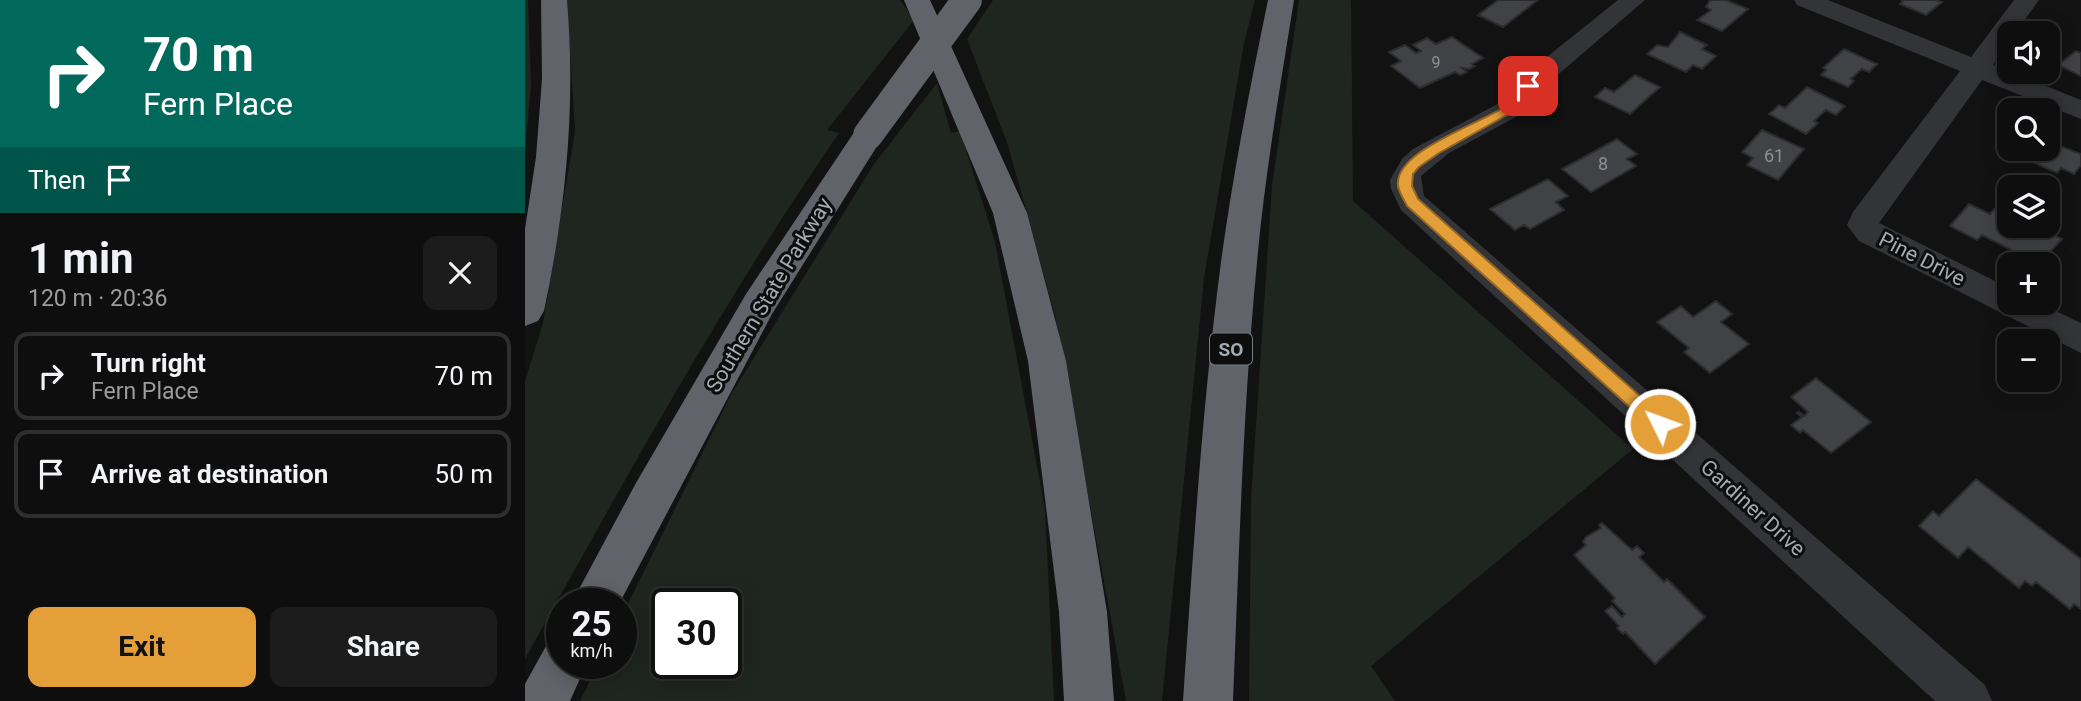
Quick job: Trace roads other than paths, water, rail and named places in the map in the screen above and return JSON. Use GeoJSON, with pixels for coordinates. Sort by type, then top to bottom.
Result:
{"type":"FeatureCollection","features":[{"type":"Feature","properties":{"kind":"highway"},"geometry":{"type":"LineString","coordinates":[[525,312],[541,247],[557,124],[554,0]]}},
{"type":"Feature","properties":{"kind":"highway"},"geometry":{"type":"LineString","coordinates":[[917,0],[1010,213],[1047,361],[1083,612],[1089,701]]}},
{"type":"Feature","properties":{"kind":"highway","name":"Southern State Parkway"},"geometry":{"type":"LineString","coordinates":[[603,588],[759,304],[868,135],[967,0]]}},
{"type":"Feature","properties":{"kind":"highway","name":"SO"},"geometry":{"type":"LineString","coordinates":[[1207,701],[1222,441],[1240,260],[1261,108],[1281,0]]}},
{"type":"Feature","properties":{"kind":"highway"},"geometry":{"type":"LineString","coordinates":[[543,701],[555,679]]}},
{"type":"Feature","properties":{"kind":"street","name":"Gardiner Drive"},"geometry":{"type":"LineString","coordinates":[[1633,0],[1528,86],[1519,104],[1434,150],[1414,164],[1407,174],[1405,186],[1412,202],[1969,701]]}},
{"type":"Feature","properties":{"kind":"street"},"geometry":{"type":"LineString","coordinates":[[1806,0],[2081,110]]}},
{"type":"Feature","properties":{"kind":"street"},"geometry":{"type":"LineString","coordinates":[[1976,69],[2027,0]]}},
{"type":"Feature","properties":{"kind":"street","name":"Pine Drive"},"geometry":{"type":"LineString","coordinates":[[1976,69],[1864,220],[1865,229],[2081,339]]}}]}
